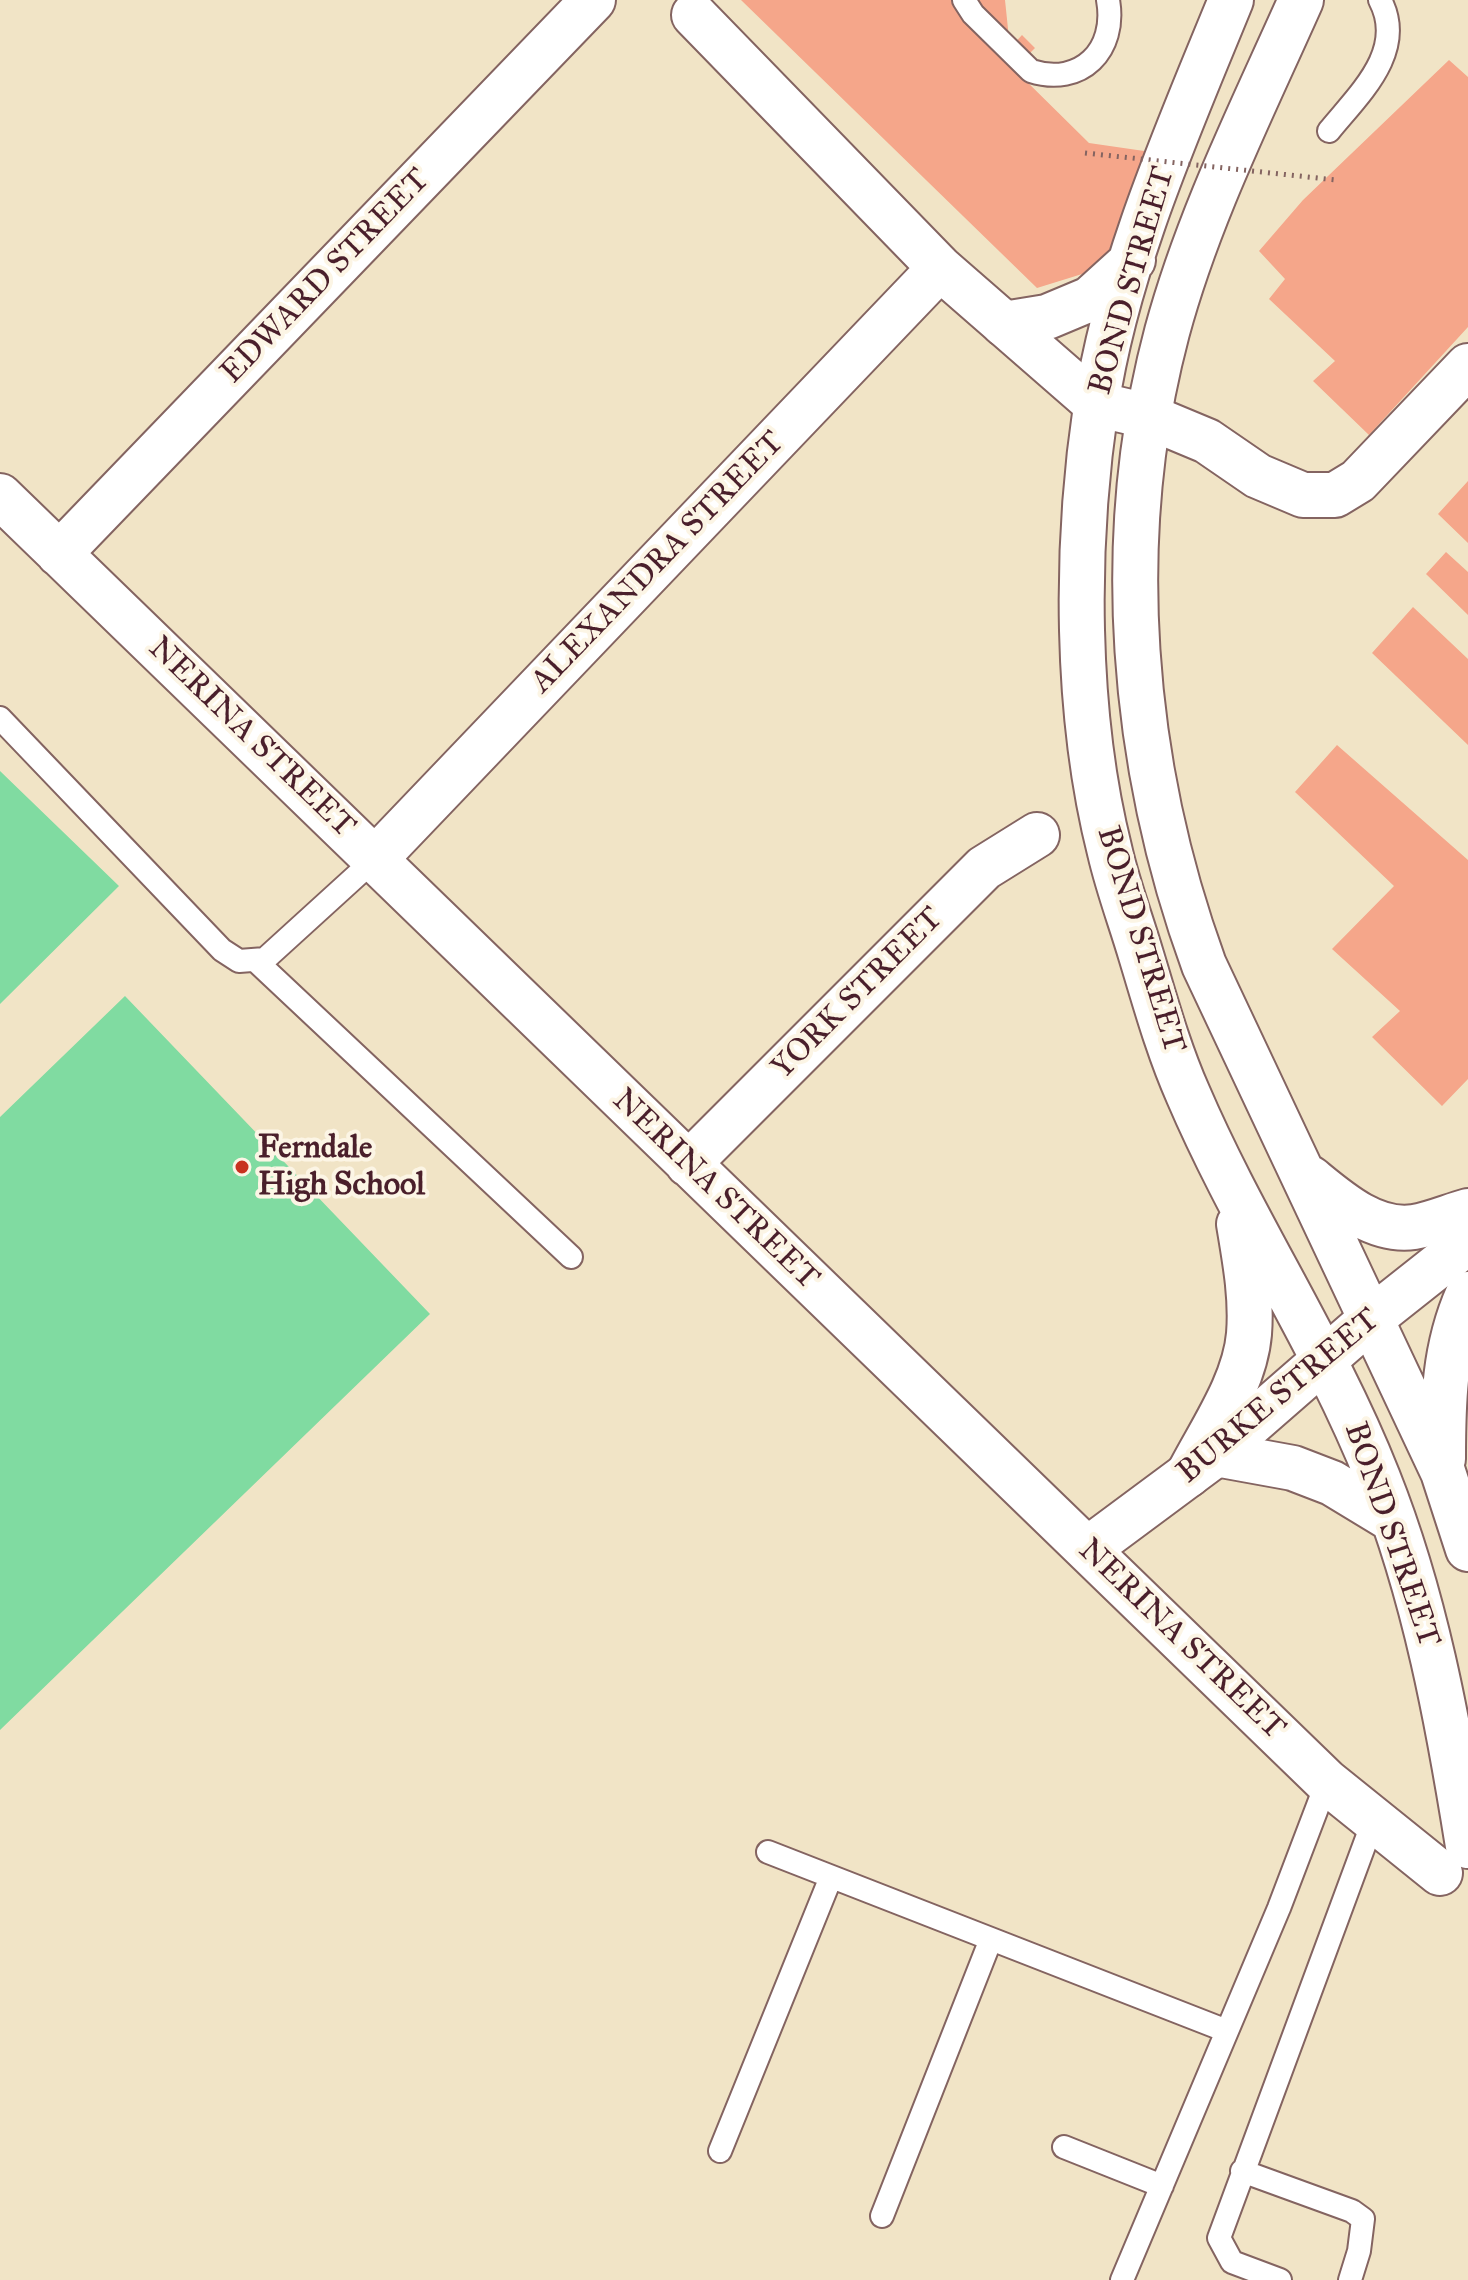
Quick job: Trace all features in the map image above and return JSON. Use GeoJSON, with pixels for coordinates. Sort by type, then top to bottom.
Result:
{"type":"FeatureCollection","features":[{"type":"Feature","properties":{"kind":"street","name":"EDWARD STREET"},"geometry":{"type":"LineString","coordinates":[[59,554],[593,0]]}},
{"type":"Feature","properties":{"kind":"street","name":"BOND STREET"},"geometry":{"type":"LineString","coordinates":[[1231,0],[1177,134],[1133,260],[1096,404],[1085,504],[1083,646],[1092,759],[1109,851],[1186,1091],[1234,1193],[1324,1359],[1393,1520],[1432,1654],[1454,1860]]}},
{"type":"Feature","properties":{"kind":"street","name":"BOND STREET"},"geometry":{"type":"LineString","coordinates":[[1301,0],[1214,196],[1167,330],[1147,416],[1138,514],[1136,650],[1160,812],[1181,902],[1204,965],[1443,1472],[1468,1549]]}},
{"type":"Feature","properties":{"kind":"street"},"geometry":{"type":"LineString","coordinates":[[694,15],[940,268],[1096,404],[1147,416],[1207,441],[1258,476],[1303,495],[1335,495],[1358,481],[1468,366]]}},
{"type":"Feature","properties":{"kind":"street"},"geometry":{"type":"LineString","coordinates":[[1004,324],[1047,317],[1090,299],[1133,260]]}},
{"type":"Feature","properties":{"kind":"street","name":"ALEXANDRA STREET"},"geometry":{"type":"LineString","coordinates":[[376,858],[940,268]]}},
{"type":"Feature","properties":{"kind":"street","name":"NERINA STREET"},"geometry":{"type":"LineString","coordinates":[[0,496],[1327,1782],[1374,1819],[1454,1860]]}},
{"type":"Feature","properties":{"kind":"street","name":"YORK STREET"},"geometry":{"type":"LineString","coordinates":[[688,1164],[984,868],[1037,835]]}},
{"type":"Feature","properties":{"kind":"street"},"geometry":{"type":"LineString","coordinates":[[1301,1171],[1352,1212],[1383,1223],[1411,1227],[1468,1211]]}},
{"type":"Feature","properties":{"kind":"street"},"geometry":{"type":"LineString","coordinates":[[1234,1193],[1246,1265],[1249,1336],[1239,1376],[1202,1465],[1293,1468],[1332,1483],[1393,1520]]}},
{"type":"Feature","properties":{"kind":"street","name":"BURKE STREET"},"geometry":{"type":"LineString","coordinates":[[1088,1549],[1202,1465],[1372,1318],[1468,1242]]}},
{"type":"Feature","properties":{"kind":"street"},"geometry":{"type":"LineString","coordinates":[[1443,1472],[1443,1382],[1454,1325],[1468,1294]]}},
{"type":"Feature","properties":{"kind":"lane"},"geometry":{"type":"LineString","coordinates":[[964,0],[973,14],[1031,71],[1042,75],[1064,73],[1083,66],[1102,52],[1109,35],[1108,0]]}},
{"type":"Feature","properties":{"kind":"lane"},"geometry":{"type":"LineString","coordinates":[[1329,131],[1372,78],[1386,51],[1390,26],[1380,0]]}},
{"type":"Feature","properties":{"kind":"lane"},"geometry":{"type":"LineString","coordinates":[[0,718],[222,950],[239,961],[265,959],[376,858]]}},
{"type":"Feature","properties":{"kind":"lane"},"geometry":{"type":"LineString","coordinates":[[256,961],[571,1257]]}},
{"type":"Feature","properties":{"kind":"lane"},"geometry":{"type":"LineString","coordinates":[[1122,2280],[1327,1782]]}},
{"type":"Feature","properties":{"kind":"lane"},"geometry":{"type":"LineString","coordinates":[[1280,2280],[1232,2262],[1219,2238],[1374,1819]]}},
{"type":"Feature","properties":{"kind":"lane"},"geometry":{"type":"LineString","coordinates":[[768,1852],[1227,2031]]}},
{"type":"Feature","properties":{"kind":"lane"},"geometry":{"type":"LineString","coordinates":[[720,2151],[831,1877]]}},
{"type":"Feature","properties":{"kind":"lane"},"geometry":{"type":"LineString","coordinates":[[882,2216],[991,1939]]}},
{"type":"Feature","properties":{"kind":"lane"},"geometry":{"type":"LineString","coordinates":[[1064,2147],[1162,2186]]}},
{"type":"Feature","properties":{"kind":"lane"},"geometry":{"type":"LineString","coordinates":[[1242,2171],[1352,2211],[1363,2219],[1359,2251],[1350,2280]]}},
{"type":"Feature","properties":{"kind":"path"},"geometry":{"type":"LineString","coordinates":[[1085,153],[1336,180]]}},
{"type":"Feature","properties":{"kind":"green space"},"geometry":{"type":"Polygon","coordinates":[[[0,771],[119,886],[0,1004],[0,771]]]}},
{"type":"Feature","properties":{"kind":"green space"},"geometry":{"type":"Polygon","coordinates":[[[125,996],[430,1314],[0,1730],[0,1117],[125,996]]]}},
{"type":"Feature","properties":{"kind":"building"},"geometry":{"type":"Polygon","coordinates":[[[741,0],[1005,0],[1010,48],[1022,35],[1035,48],[1014,69],[1089,143],[1158,153],[1124,261],[1037,288],[741,0]]]}},
{"type":"Feature","properties":{"kind":"building"},"geometry":{"type":"Polygon","coordinates":[[[1449,60],[1468,77],[1468,327],[1369,435],[1313,381],[1335,361],[1269,299],[1285,279],[1259,251],[1303,200],[1449,60]]]}},
{"type":"Feature","properties":{"kind":"building"},"geometry":{"type":"Polygon","coordinates":[[[1468,481],[1468,543],[1438,514],[1468,481]]]}},
{"type":"Feature","properties":{"kind":"building"},"geometry":{"type":"Polygon","coordinates":[[[1446,552],[1468,572],[1468,615],[1426,574],[1446,552]]]}},
{"type":"Feature","properties":{"kind":"building"},"geometry":{"type":"Polygon","coordinates":[[[1413,607],[1468,659],[1468,745],[1372,653],[1413,607]]]}},
{"type":"Feature","properties":{"kind":"building"},"geometry":{"type":"Polygon","coordinates":[[[1337,745],[1468,860],[1468,1079],[1442,1106],[1372,1037],[1400,1011],[1332,949],[1394,886],[1295,792],[1337,745]]]}},
{"type":"Feature","properties":{"kind":"place","name":"Ferndale High School"},"geometry":{"type":"Point","coordinates":[242,1167]}}]}
